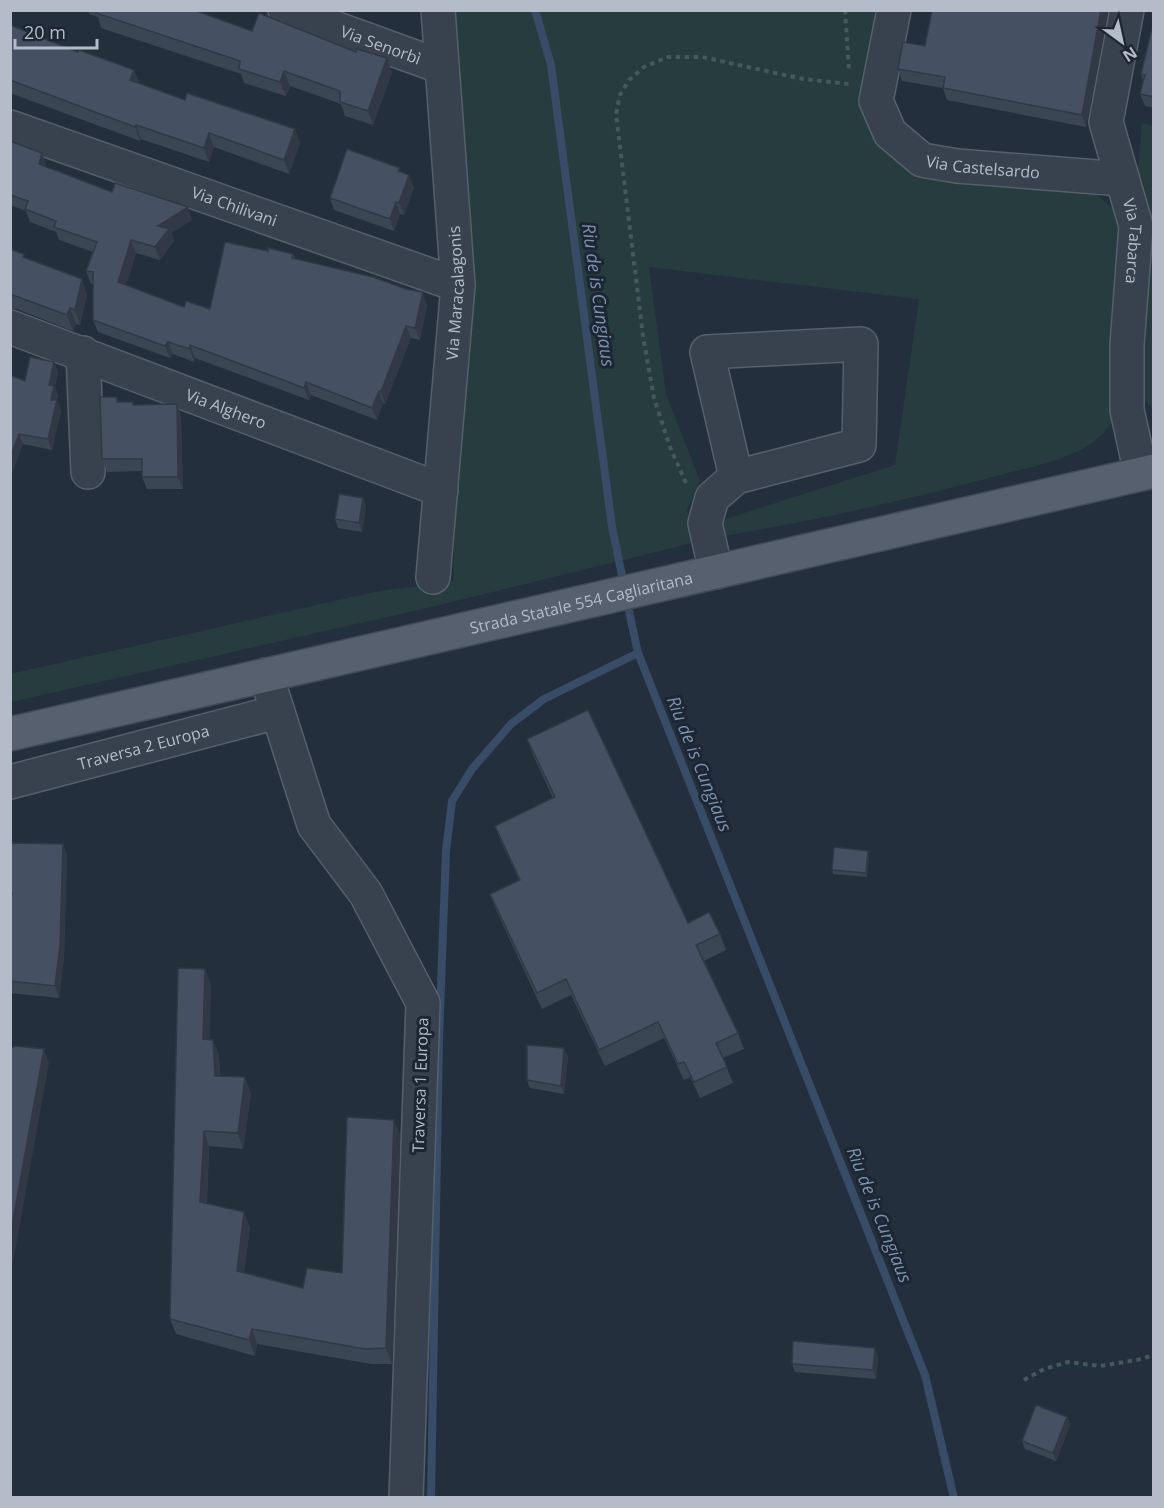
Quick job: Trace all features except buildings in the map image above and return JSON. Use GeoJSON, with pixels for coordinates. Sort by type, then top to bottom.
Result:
{"type":"FeatureCollection","features":[{"type":"Feature","properties":{"kind":"main road","name":"Strada Statale 554 Cagliaritana"},"geometry":{"type":"LineString","coordinates":[[10,734],[1147,473]]}},
{"type":"Feature","properties":{"kind":"street","name":"Via Senorbì"},"geometry":{"type":"LineString","coordinates":[[285,10],[442,67]]}},
{"type":"Feature","properties":{"kind":"street","name":"Via Maracalagonis"},"geometry":{"type":"LineString","coordinates":[[433,576],[458,285],[438,10]]}},
{"type":"Feature","properties":{"kind":"street"},"geometry":{"type":"LineString","coordinates":[[868,85],[894,10]]}},
{"type":"Feature","properties":{"kind":"street","name":"Via Tabarca"},"geometry":{"type":"LineString","coordinates":[[1127,10],[1106,122],[1136,226],[1126,345],[1127,410],[1147,473]]}},
{"type":"Feature","properties":{"kind":"street","name":"Via Castelsardo"},"geometry":{"type":"LineString","coordinates":[[868,85],[890,133],[922,160],[957,166],[1122,179]]}},
{"type":"Feature","properties":{"kind":"street","name":"Via Chilivani"},"geometry":{"type":"LineString","coordinates":[[10,128],[458,285]]}},
{"type":"Feature","properties":{"kind":"street","name":"Via Alghero"},"geometry":{"type":"LineString","coordinates":[[10,327],[441,490]]}},
{"type":"Feature","properties":{"kind":"street"},"geometry":{"type":"LineString","coordinates":[[703,575],[705,524],[712,498],[736,477],[859,445],[861,344],[707,352],[736,477]]}},
{"type":"Feature","properties":{"kind":"street"},"geometry":{"type":"LineString","coordinates":[[83,353],[88,472]]}},
{"type":"Feature","properties":{"kind":"street","name":"Traversa 1 Europa"},"geometry":{"type":"LineString","coordinates":[[266,675],[314,825],[366,894],[423,1003],[406,1497]]}},
{"type":"Feature","properties":{"kind":"street","name":"Traversa 2 Europa"},"geometry":{"type":"LineString","coordinates":[[10,782],[277,712]]}},
{"type":"Feature","properties":{"kind":"path"},"geometry":{"type":"LineString","coordinates":[[708,511],[696,504],[670,447],[654,398],[643,336],[616,114],[620,95],[629,80],[644,67],[668,57],[702,57],[803,79],[868,85],[845,10]]}},
{"type":"Feature","properties":{"kind":"path"},"geometry":{"type":"LineString","coordinates":[[1024,1380],[1044,1369],[1068,1362],[1100,1366],[1154,1355]]}},
{"type":"Feature","properties":{"kind":"green space"},"geometry":{"type":"Polygon","coordinates":[[[450,11],[885,11],[860,108],[875,134],[902,164],[932,179],[1086,186],[1111,207],[1121,208],[1114,419],[1093,443],[1040,465],[857,510],[724,536],[719,521],[895,465],[919,299],[649,267],[666,394],[700,481],[687,510],[696,542],[427,608],[11,702],[10,674],[379,591],[453,582],[459,417],[450,11]]]}},
{"type":"Feature","properties":{"kind":"green space"},"geometry":{"type":"Polygon","coordinates":[[[1142,123],[1154,126],[1153,411],[1144,397],[1140,377],[1150,255],[1150,211],[1138,174],[1142,123]]]}},
{"type":"Feature","properties":{"kind":"waterway","name":"Riu de is Cungiaus"},"geometry":{"type":"LineString","coordinates":[[535,10],[551,65],[612,527],[624,585]]}},
{"type":"Feature","properties":{"kind":"waterway","name":"Riu de is Cungiaus"},"geometry":{"type":"LineString","coordinates":[[626,597],[638,653],[925,1375],[954,1498]]}},
{"type":"Feature","properties":{"kind":"waterway"},"geometry":{"type":"LineString","coordinates":[[431,1498],[439,1039],[446,851],[452,801],[472,769],[511,724],[544,699],[638,653]]}}]}
